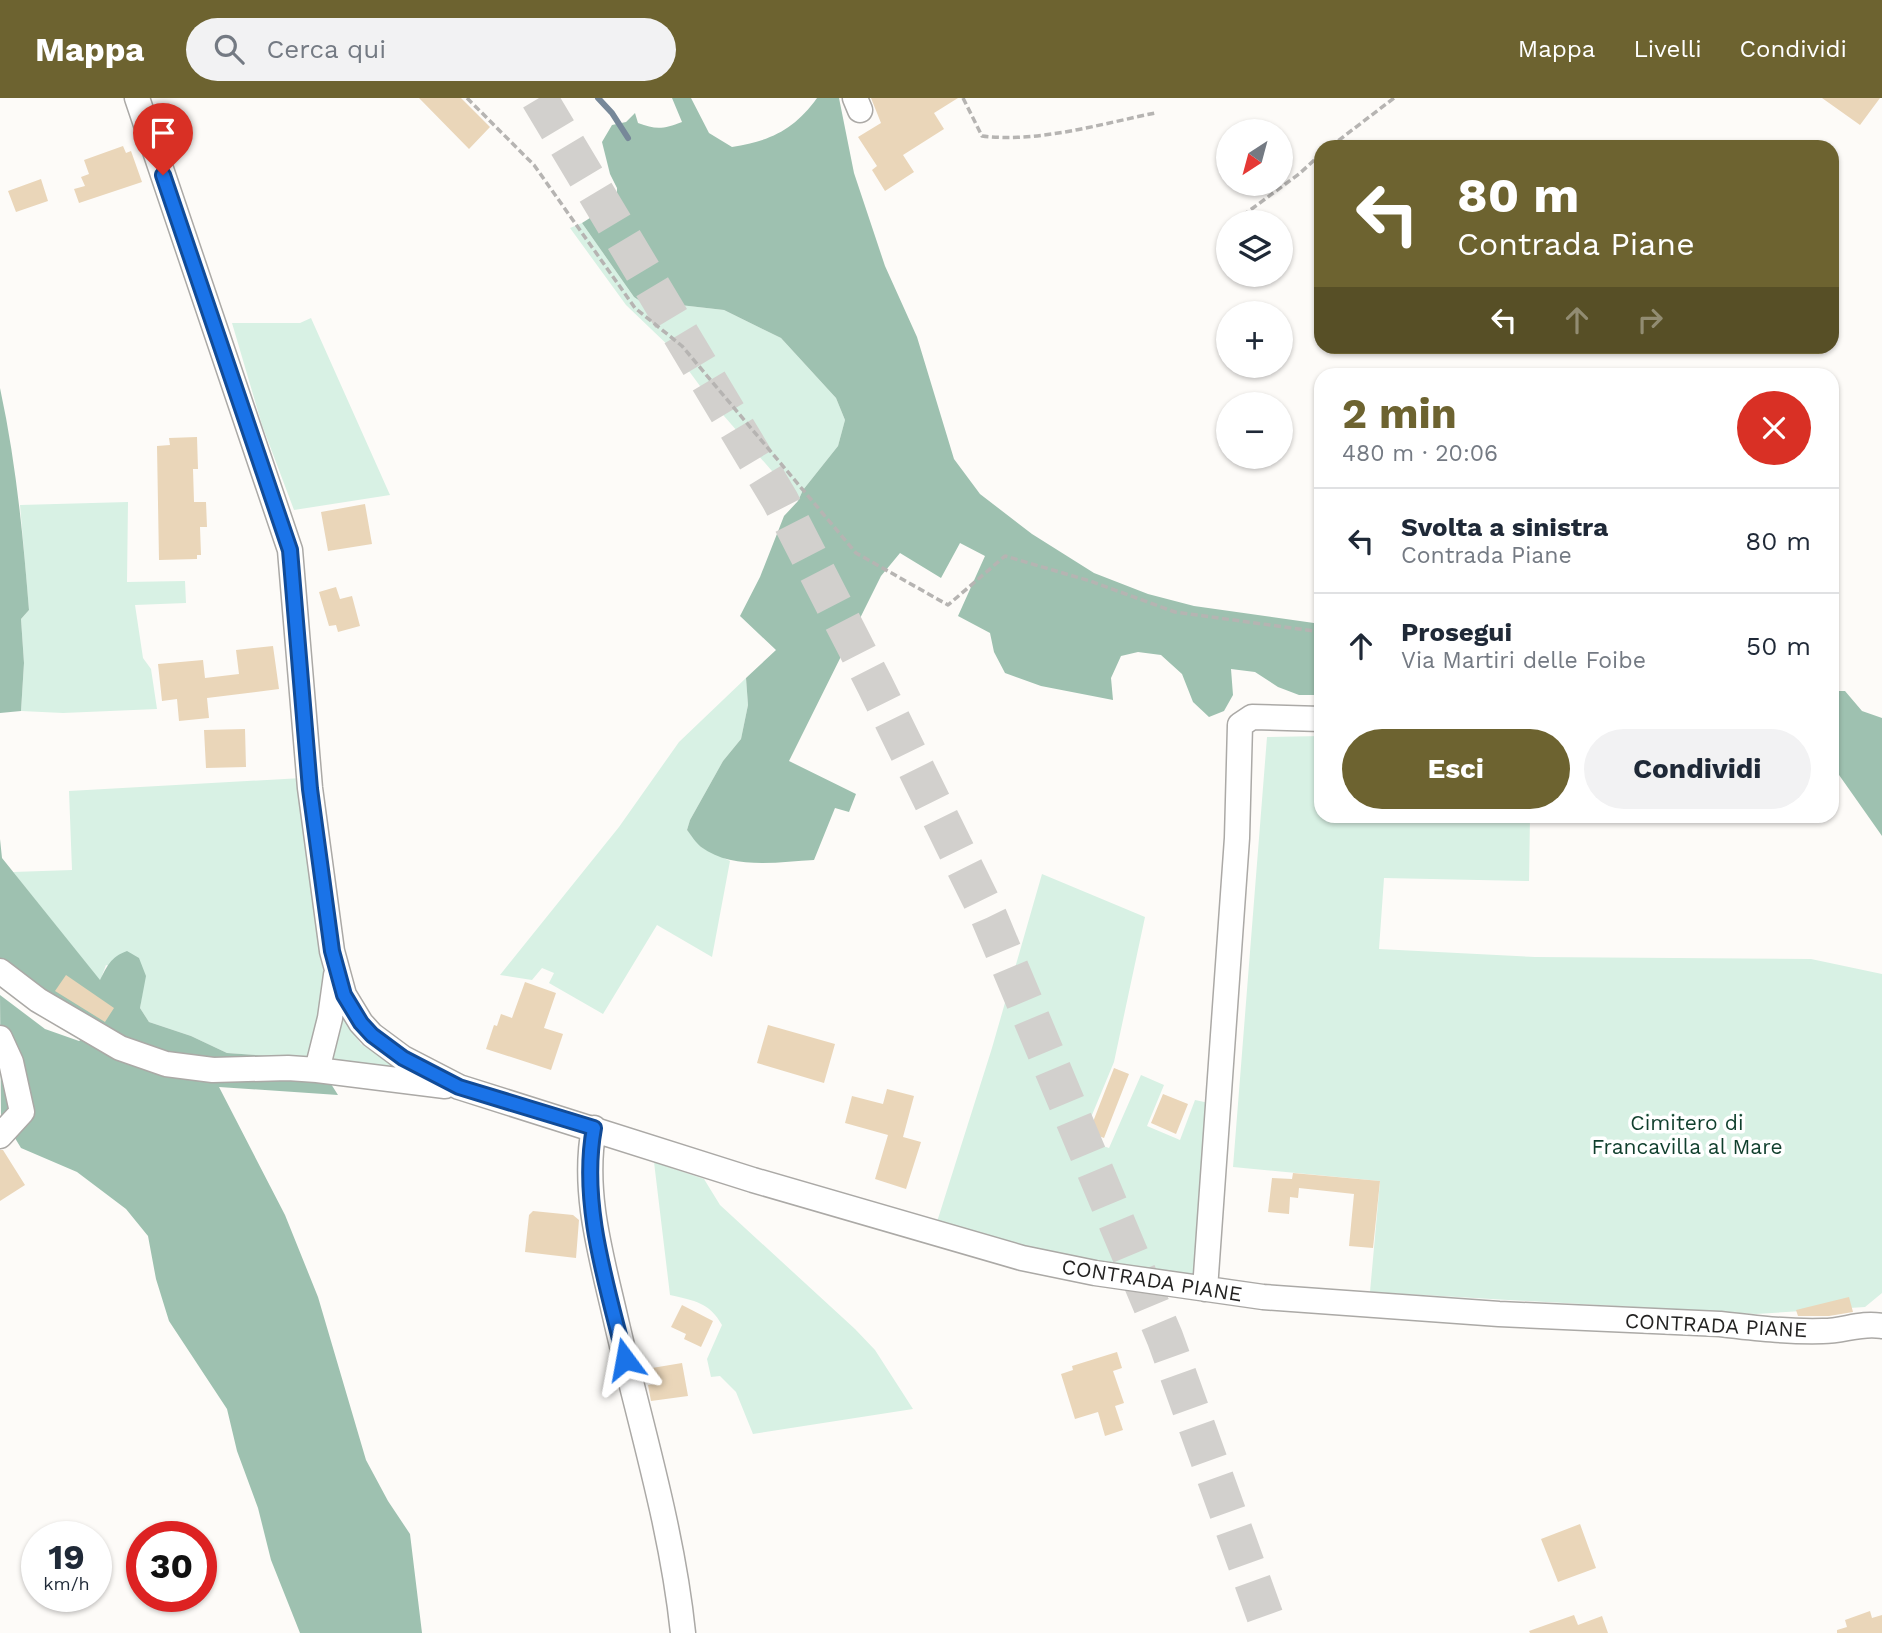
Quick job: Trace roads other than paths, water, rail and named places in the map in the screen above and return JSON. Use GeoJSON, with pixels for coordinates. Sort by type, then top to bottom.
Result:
{"type":"FeatureCollection","features":[{"type":"Feature","properties":{"kind":"street"},"geometry":{"type":"LineString","coordinates":[[137,98],[290,550],[310,789],[336,972],[350,1007],[372,1035],[403,1058],[459,1087]]}},
{"type":"Feature","properties":{"kind":"street"},"geometry":{"type":"LineString","coordinates":[[1205,1289],[1237,838],[1240,725],[1252,717],[1314,719]]}},
{"type":"Feature","properties":{"kind":"street"},"geometry":{"type":"LineString","coordinates":[[0,971],[38,1000],[120,1048],[166,1064],[213,1070],[317,1070],[459,1087]]}},
{"type":"Feature","properties":{"kind":"street"},"geometry":{"type":"LineString","coordinates":[[317,1070],[330,1018],[336,972]]}},
{"type":"Feature","properties":{"kind":"street"},"geometry":{"type":"LineString","coordinates":[[0,1038],[11,1062],[22,1112],[0,1136]]}},
{"type":"Feature","properties":{"kind":"street","name":"CONTRADA PIANE"},"geometry":{"type":"LineString","coordinates":[[459,1087],[753,1180],[1022,1258],[1095,1273],[1245,1295],[1374,1307],[1720,1324],[1774,1330],[1826,1331],[1877,1320]]}},
{"type":"Feature","properties":{"kind":"street"},"geometry":{"type":"LineString","coordinates":[[594,1128],[588,1168],[596,1234],[664,1523],[676,1581],[682,1633]]}},
{"type":"Feature","properties":{"kind":"waterway"},"geometry":{"type":"LineString","coordinates":[[598,98],[612,113],[628,138]]}},
{"type":"Feature","properties":{"kind":"tunnel"},"geometry":{"type":"LineString","coordinates":[[539,98],[780,500],[989,917],[1165,1338],[1271,1633]]}},
{"type":"Feature","properties":{"kind":"park label","name":"Cimitero di Francavilla al Mare"},"geometry":{"type":"Point","coordinates":[1687,1134]}}]}
